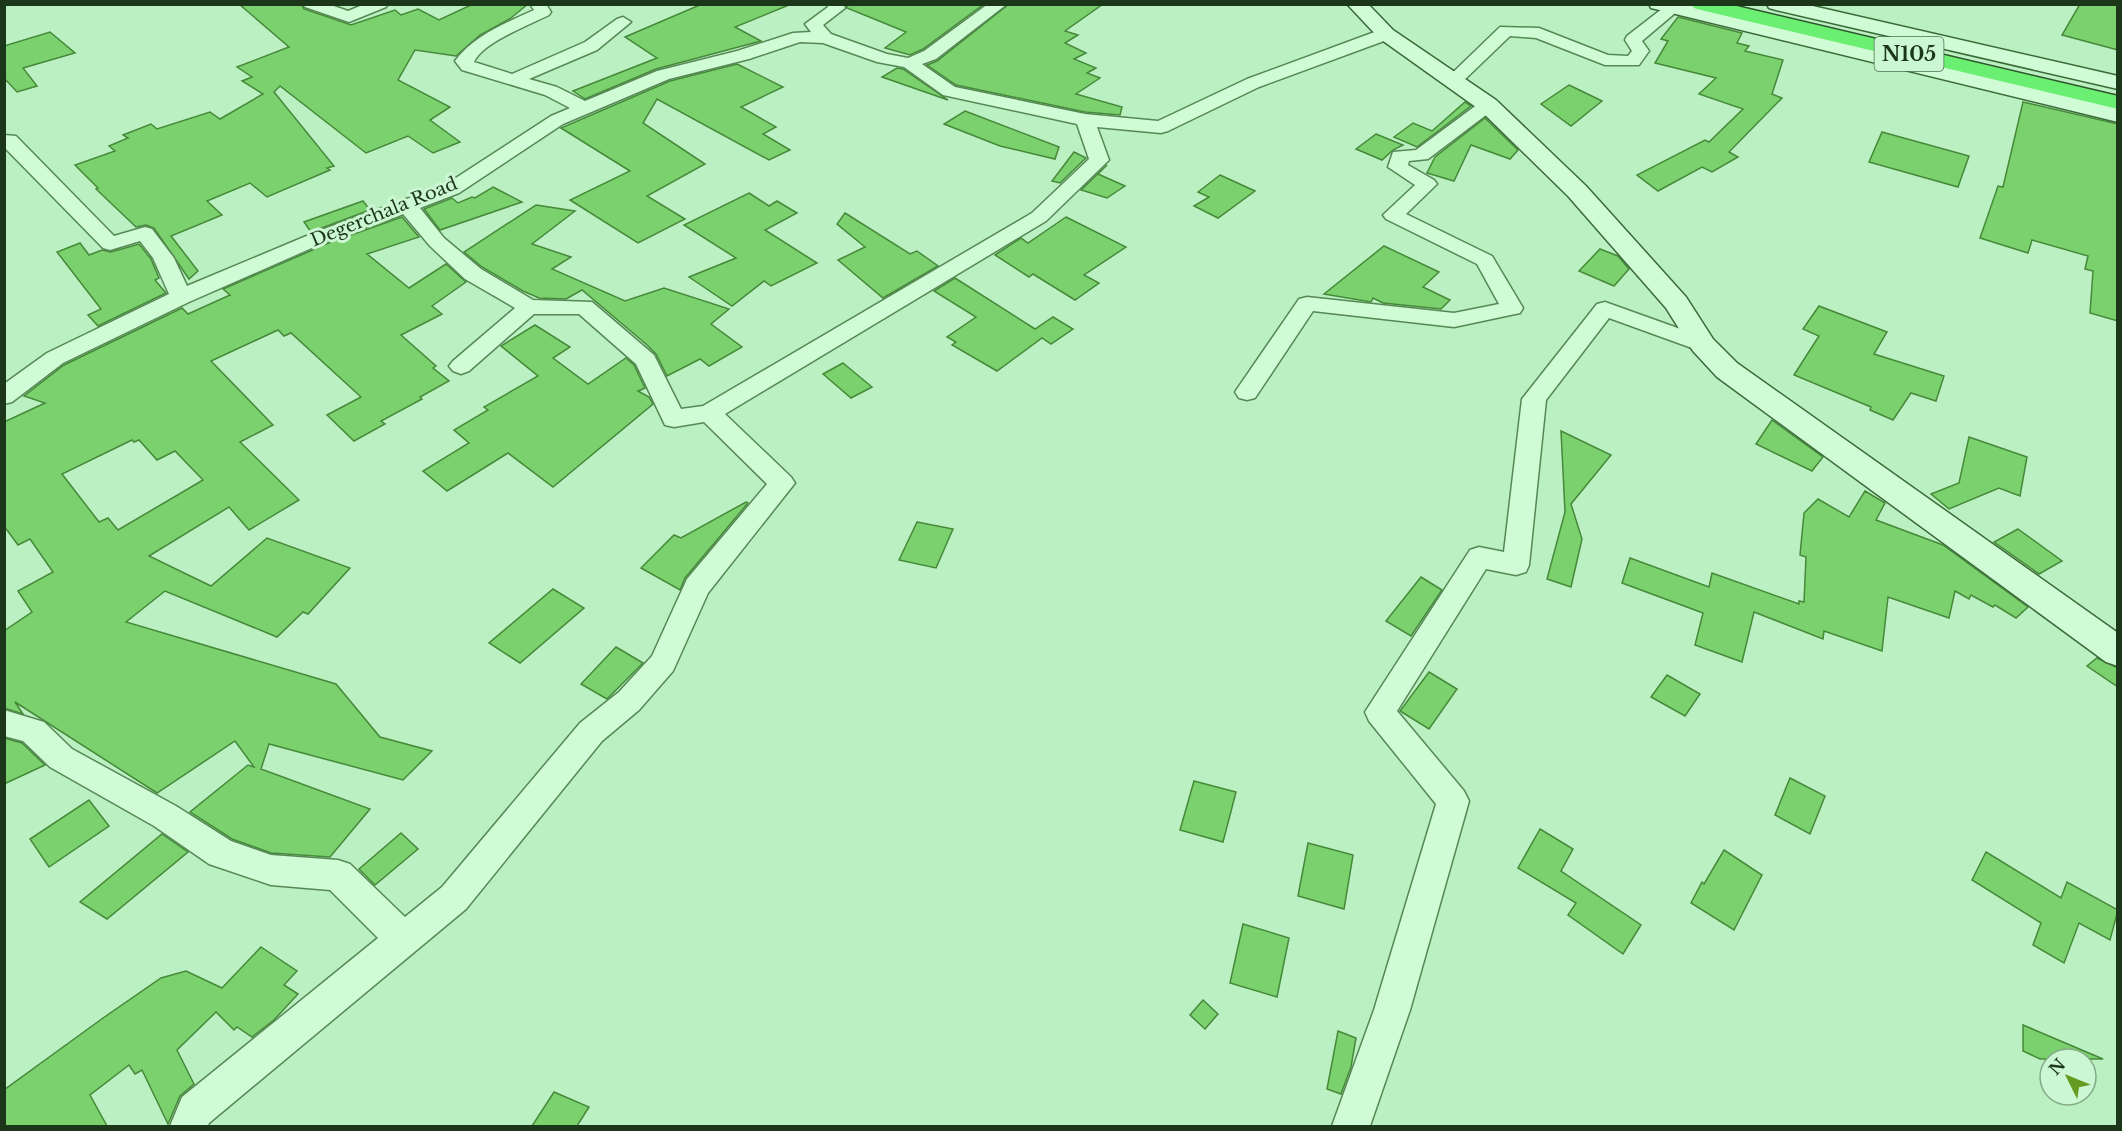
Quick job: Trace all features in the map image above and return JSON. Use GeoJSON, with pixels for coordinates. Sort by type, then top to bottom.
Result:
{"type":"FeatureCollection","features":[{"type":"Feature","properties":{"kind":"highway","name":"N105"},"geometry":{"type":"LineString","coordinates":[[1701,4],[2118,103]]}},
{"type":"Feature","properties":{"kind":"highway","name":"N105"},"geometry":{"type":"LineString","coordinates":[[1743,4],[2118,92]]}},
{"type":"Feature","properties":{"kind":"main road"},"geometry":{"type":"LineString","coordinates":[[1356,4],[1386,34],[1488,105],[1576,191],[1677,303],[1703,345],[1727,370],[2118,652]]}},
{"type":"Feature","properties":{"kind":"main road"},"geometry":{"type":"LineString","coordinates":[[1776,4],[2118,83]]}},
{"type":"Feature","properties":{"kind":"main road"},"geometry":{"type":"LineString","coordinates":[[1665,6],[2118,115]]}},
{"type":"Feature","properties":{"kind":"street"},"geometry":{"type":"LineString","coordinates":[[311,4],[349,17],[380,4]]}},
{"type":"Feature","properties":{"kind":"street"},"geometry":{"type":"LineString","coordinates":[[538,4],[543,12],[502,31],[472,51],[464,61],[468,66],[551,91],[584,108]]}},
{"type":"Feature","properties":{"kind":"street"},"geometry":{"type":"LineString","coordinates":[[825,38],[813,24],[837,8],[835,4]]}},
{"type":"Feature","properties":{"kind":"street"},"geometry":{"type":"LineString","coordinates":[[909,63],[930,55],[999,4]]}},
{"type":"Feature","properties":{"kind":"street"},"geometry":{"type":"LineString","coordinates":[[1453,81],[1506,31],[1539,33],[1605,60],[1633,61],[1641,51],[1633,40],[1665,6]]}},
{"type":"Feature","properties":{"kind":"street"},"geometry":{"type":"LineString","coordinates":[[514,79],[591,46],[623,22]]}},
{"type":"Feature","properties":{"kind":"street"},"geometry":{"type":"LineString","coordinates":[[909,63],[949,91],[1085,120],[1161,127],[1253,83],[1386,34]]}},
{"type":"Feature","properties":{"kind":"street","name":"Degerchala Road"},"geometry":{"type":"LineString","coordinates":[[4,396],[55,358],[181,297],[323,236],[452,189],[557,120],[663,75],[743,56],[799,37],[825,38],[883,58],[909,63]]}},
{"type":"Feature","properties":{"kind":"street"},"geometry":{"type":"LineString","coordinates":[[1247,392],[1307,304],[1454,320],[1512,308],[1485,260],[1393,216],[1427,184],[1398,167],[1400,156],[1421,155],[1488,105]]}},
{"type":"Feature","properties":{"kind":"street"},"geometry":{"type":"LineString","coordinates":[[410,209],[437,242],[473,274],[529,307],[584,307],[646,360],[675,419],[709,413],[1039,217],[1099,160],[1085,120]]}},
{"type":"Feature","properties":{"kind":"street"},"geometry":{"type":"LineString","coordinates":[[4,141],[9,140],[110,244],[146,233],[163,258],[181,297]]}},
{"type":"Feature","properties":{"kind":"street"},"geometry":{"type":"LineString","coordinates":[[461,366],[529,307]]}},
{"type":"Feature","properties":{"kind":"street"},"geometry":{"type":"LineString","coordinates":[[1351,1126],[1392,1010],[1453,801],[1380,712],[1479,557],[1516,565],[1534,399],[1605,309],[1703,345]]}},
{"type":"Feature","properties":{"kind":"street"},"geometry":{"type":"LineString","coordinates":[[189,1126],[195,1110],[454,898],[591,732],[629,701],[663,663],[697,587],[782,483],[709,413]]}},
{"type":"Feature","properties":{"kind":"street"},"geometry":{"type":"LineString","coordinates":[[4,723],[33,731],[61,758],[165,816],[221,853],[272,870],[338,876],[403,939]]}},
{"type":"Feature","properties":{"kind":"building"},"geometry":{"type":"Polygon","coordinates":[[[239,4],[301,4],[304,9],[351,25],[395,10],[401,15],[418,9],[439,20],[473,4],[528,4],[511,18],[480,35],[456,56],[415,50],[398,80],[450,107],[430,120],[460,142],[433,153],[408,136],[366,153],[280,86],[274,92],[334,166],[327,168],[330,170],[267,197],[250,183],[207,201],[222,215],[171,236],[198,271],[189,279],[154,228],[146,225],[136,227],[96,189],[98,188],[75,165],[115,151],[109,146],[128,138],[123,135],[151,124],[157,129],[210,112],[220,119],[263,94],[242,81],[252,77],[237,67],[289,47],[239,4]]]}},
{"type":"Feature","properties":{"kind":"building"},"geometry":{"type":"Polygon","coordinates":[[[702,4],[789,5],[735,27],[761,41],[656,69],[585,99],[573,91],[657,58],[625,37],[702,4]]]}},
{"type":"Feature","properties":{"kind":"building"},"geometry":{"type":"Polygon","coordinates":[[[846,4],[984,4],[923,49],[910,55],[885,48],[906,32],[847,8],[846,4]]]}},
{"type":"Feature","properties":{"kind":"building"},"geometry":{"type":"Polygon","coordinates":[[[1009,4],[1103,4],[1065,31],[1078,35],[1065,43],[1086,53],[1074,59],[1096,68],[1087,73],[1100,78],[1076,94],[1122,107],[1120,115],[1085,112],[956,85],[927,65],[937,61],[1009,4]]]}},
{"type":"Feature","properties":{"kind":"building"},"geometry":{"type":"Polygon","coordinates":[[[2080,4],[2118,4],[2118,50],[2062,35],[2080,4]]]}},
{"type":"Feature","properties":{"kind":"building"},"geometry":{"type":"Polygon","coordinates":[[[1678,17],[1742,33],[1737,43],[1749,46],[1745,51],[1783,60],[1772,94],[1782,98],[1729,152],[1738,157],[1712,172],[1702,167],[1658,191],[1637,175],[1705,140],[1709,142],[1743,109],[1699,94],[1716,78],[1655,63],[1668,41],[1661,39],[1678,17]]]}},
{"type":"Feature","properties":{"kind":"building"},"geometry":{"type":"Polygon","coordinates":[[[50,32],[75,53],[23,68],[37,86],[17,92],[4,78],[4,46],[50,32]]]}},
{"type":"Feature","properties":{"kind":"building"},"geometry":{"type":"Polygon","coordinates":[[[737,64],[783,87],[741,107],[776,127],[763,134],[790,150],[769,160],[657,99],[643,123],[705,164],[647,196],[685,219],[638,243],[570,200],[630,171],[561,128],[670,81],[737,64]]]}},
{"type":"Feature","properties":{"kind":"building"},"geometry":{"type":"Polygon","coordinates":[[[897,68],[903,69],[948,100],[882,77],[897,68]]]}},
{"type":"Feature","properties":{"kind":"building"},"geometry":{"type":"Polygon","coordinates":[[[1569,85],[1602,101],[1571,126],[1541,104],[1569,85]]]}},
{"type":"Feature","properties":{"kind":"building"},"geometry":{"type":"Polygon","coordinates":[[[1465,102],[1471,106],[1417,147],[1394,137],[1413,123],[1432,131],[1465,102]]]}},
{"type":"Feature","properties":{"kind":"building"},"geometry":{"type":"Polygon","coordinates":[[[2023,102],[2118,124],[2118,321],[2090,313],[2093,271],[2085,269],[2088,256],[2032,240],[2028,253],[1980,238],[1998,186],[2003,187],[2023,102]]]}},
{"type":"Feature","properties":{"kind":"building"},"geometry":{"type":"Polygon","coordinates":[[[965,111],[1059,147],[1055,159],[1000,146],[944,124],[965,111]]]}},
{"type":"Feature","properties":{"kind":"building"},"geometry":{"type":"Polygon","coordinates":[[[1485,118],[1518,150],[1510,159],[1471,145],[1454,181],[1427,173],[1435,157],[1485,118]]]}},
{"type":"Feature","properties":{"kind":"building"},"geometry":{"type":"Polygon","coordinates":[[[1882,132],[1969,156],[1958,187],[1869,162],[1882,132]]]}},
{"type":"Feature","properties":{"kind":"building"},"geometry":{"type":"Polygon","coordinates":[[[1376,134],[1403,145],[1382,160],[1356,149],[1376,134]]]}},
{"type":"Feature","properties":{"kind":"building"},"geometry":{"type":"Polygon","coordinates":[[[1074,152],[1086,158],[1060,183],[1052,181],[1074,152]]]}},
{"type":"Feature","properties":{"kind":"building"},"geometry":{"type":"Polygon","coordinates":[[[1107,165],[1098,174],[1125,186],[1107,198],[1081,190],[1107,165]]]}},
{"type":"Feature","properties":{"kind":"building"},"geometry":{"type":"Polygon","coordinates":[[[1220,175],[1255,191],[1218,218],[1194,206],[1209,197],[1198,192],[1220,175]]]}},
{"type":"Feature","properties":{"kind":"building"},"geometry":{"type":"Polygon","coordinates":[[[493,187],[522,202],[440,230],[424,209],[452,198],[458,203],[472,197],[475,198],[493,187]]]}},
{"type":"Feature","properties":{"kind":"building"},"geometry":{"type":"Polygon","coordinates":[[[749,193],[769,206],[777,201],[797,213],[765,230],[817,263],[771,286],[764,281],[732,306],[689,277],[736,258],[684,225],[749,193]]]}},
{"type":"Feature","properties":{"kind":"building"},"geometry":{"type":"Polygon","coordinates":[[[363,201],[370,210],[311,232],[304,222],[363,201]]]}},
{"type":"Feature","properties":{"kind":"building"},"geometry":{"type":"Polygon","coordinates":[[[536,205],[575,211],[532,244],[571,257],[552,269],[625,301],[664,288],[729,309],[711,324],[742,347],[709,366],[700,359],[667,376],[656,354],[582,290],[566,299],[539,298],[482,267],[464,252],[536,205]]]}},
{"type":"Feature","properties":{"kind":"building"},"geometry":{"type":"Polygon","coordinates":[[[845,213],[910,254],[917,251],[938,266],[883,298],[838,260],[865,247],[837,224],[845,213]]]}},
{"type":"Feature","properties":{"kind":"building"},"geometry":{"type":"Polygon","coordinates":[[[402,217],[419,237],[367,254],[409,288],[446,264],[466,282],[432,306],[442,314],[401,335],[436,366],[433,368],[449,381],[420,397],[422,399],[381,421],[385,424],[354,441],[327,415],[361,397],[291,333],[284,336],[278,330],[211,361],[273,425],[240,442],[299,500],[249,530],[229,507],[149,556],[211,586],[267,538],[350,568],[308,614],[303,612],[277,637],[165,591],[126,622],[336,684],[380,737],[432,751],[403,780],[269,744],[261,769],[370,809],[330,857],[271,853],[232,839],[190,812],[248,765],[254,767],[235,741],[157,793],[15,702],[23,714],[4,708],[4,631],[32,612],[18,591],[53,572],[30,539],[18,545],[4,526],[4,422],[45,403],[24,396],[64,365],[182,308],[188,314],[230,295],[223,289],[331,242],[402,217]],[[132,440],[62,474],[99,522],[108,518],[118,530],[203,480],[175,451],[157,460],[139,440],[134,442],[132,440]]]}},
{"type":"Feature","properties":{"kind":"building"},"geometry":{"type":"Polygon","coordinates":[[[1066,217],[1126,247],[1084,275],[1099,283],[1075,300],[1033,274],[1029,277],[995,255],[1021,238],[1028,243],[1066,217]]]}},
{"type":"Feature","properties":{"kind":"building"},"geometry":{"type":"Polygon","coordinates":[[[80,243],[89,255],[102,250],[111,252],[139,244],[151,259],[159,278],[155,280],[166,293],[98,326],[88,315],[101,309],[57,252],[80,243]]]}},
{"type":"Feature","properties":{"kind":"building"},"geometry":{"type":"Polygon","coordinates":[[[1384,246],[1439,272],[1423,287],[1450,300],[1441,309],[1383,303],[1373,298],[1371,302],[1324,294],[1384,246]]]}},
{"type":"Feature","properties":{"kind":"building"},"geometry":{"type":"Polygon","coordinates":[[[1600,249],[1618,256],[1629,269],[1614,286],[1579,271],[1600,249]]]}},
{"type":"Feature","properties":{"kind":"building"},"geometry":{"type":"Polygon","coordinates":[[[955,278],[1035,329],[1053,317],[1073,329],[1051,344],[1042,338],[997,371],[952,345],[956,342],[947,337],[976,317],[934,291],[955,278]]]}},
{"type":"Feature","properties":{"kind":"building"},"geometry":{"type":"Polygon","coordinates":[[[1819,306],[1887,332],[1874,354],[1944,376],[1936,401],[1911,393],[1893,420],[1870,410],[1871,407],[1794,375],[1819,336],[1803,329],[1819,306]]]}},
{"type":"Feature","properties":{"kind":"building"},"geometry":{"type":"Polygon","coordinates":[[[535,325],[570,347],[553,358],[588,384],[626,358],[634,365],[645,388],[638,391],[649,397],[653,404],[553,487],[508,453],[447,491],[423,471],[469,443],[454,430],[488,410],[484,407],[538,376],[501,346],[535,325]]]}},
{"type":"Feature","properties":{"kind":"building"},"geometry":{"type":"Polygon","coordinates":[[[843,363],[872,387],[851,398],[823,374],[843,363]]]}},
{"type":"Feature","properties":{"kind":"building"},"geometry":{"type":"Polygon","coordinates":[[[1772,420],[1823,457],[1812,471],[1756,444],[1772,420]]]}},
{"type":"Feature","properties":{"kind":"building"},"geometry":{"type":"Polygon","coordinates":[[[1561,431],[1611,455],[1571,504],[1582,539],[1571,587],[1547,579],[1565,512],[1561,431]]]}},
{"type":"Feature","properties":{"kind":"building"},"geometry":{"type":"Polygon","coordinates":[[[1969,437],[2027,457],[2020,496],[1999,488],[1949,509],[1931,494],[1959,483],[1969,437]]]}},
{"type":"Feature","properties":{"kind":"building"},"geometry":{"type":"Polygon","coordinates":[[[1865,491],[1885,503],[1876,520],[1943,545],[2028,607],[2016,618],[1995,605],[1993,607],[1971,595],[1969,599],[1955,591],[1949,618],[1888,597],[1882,651],[1824,631],[1823,639],[1754,612],[1742,662],[1695,645],[1703,613],[1622,583],[1630,558],[1709,587],[1712,573],[1799,604],[1799,601],[1804,602],[1806,557],[1800,555],[1804,513],[1818,499],[1849,517],[1865,491]]]}},
{"type":"Feature","properties":{"kind":"building"},"geometry":{"type":"Polygon","coordinates":[[[746,502],[748,503],[685,578],[680,590],[641,568],[674,535],[681,538],[746,502]]]}},
{"type":"Feature","properties":{"kind":"building"},"geometry":{"type":"Polygon","coordinates":[[[917,522],[953,529],[936,568],[899,560],[917,522]]]}},
{"type":"Feature","properties":{"kind":"building"},"geometry":{"type":"Polygon","coordinates":[[[2018,529],[2062,561],[2039,574],[1994,542],[2018,529]]]}},
{"type":"Feature","properties":{"kind":"building"},"geometry":{"type":"Polygon","coordinates":[[[1421,577],[1442,590],[1411,636],[1386,621],[1421,577]]]}},
{"type":"Feature","properties":{"kind":"building"},"geometry":{"type":"Polygon","coordinates":[[[553,589],[584,608],[520,663],[489,643],[553,589]]]}},
{"type":"Feature","properties":{"kind":"building"},"geometry":{"type":"Polygon","coordinates":[[[616,647],[643,663],[607,699],[581,684],[616,647]]]}},
{"type":"Feature","properties":{"kind":"building"},"geometry":{"type":"Polygon","coordinates":[[[2097,658],[2118,668],[2118,687],[2087,666],[2097,658]]]}},
{"type":"Feature","properties":{"kind":"building"},"geometry":{"type":"Polygon","coordinates":[[[1429,672],[1457,689],[1429,729],[1400,711],[1429,672]]]}},
{"type":"Feature","properties":{"kind":"building"},"geometry":{"type":"Polygon","coordinates":[[[1667,675],[1700,694],[1685,716],[1651,697],[1667,675]]]}},
{"type":"Feature","properties":{"kind":"building"},"geometry":{"type":"Polygon","coordinates":[[[4,738],[22,743],[45,765],[4,784],[4,738]]]}},
{"type":"Feature","properties":{"kind":"building"},"geometry":{"type":"Polygon","coordinates":[[[1790,778],[1825,796],[1810,834],[1775,815],[1790,778]]]}},
{"type":"Feature","properties":{"kind":"building"},"geometry":{"type":"Polygon","coordinates":[[[1194,781],[1236,792],[1223,842],[1180,830],[1194,781]]]}},
{"type":"Feature","properties":{"kind":"building"},"geometry":{"type":"Polygon","coordinates":[[[89,800],[109,826],[49,867],[30,839],[89,800]]]}},
{"type":"Feature","properties":{"kind":"building"},"geometry":{"type":"Polygon","coordinates":[[[1540,829],[1573,849],[1561,871],[1641,925],[1623,954],[1568,915],[1576,903],[1518,868],[1540,829]]]}},
{"type":"Feature","properties":{"kind":"building"},"geometry":{"type":"Polygon","coordinates":[[[401,833],[418,849],[375,885],[359,869],[401,833]]]}},
{"type":"Feature","properties":{"kind":"building"},"geometry":{"type":"Polygon","coordinates":[[[162,834],[188,852],[107,919],[80,902],[162,834]]]}},
{"type":"Feature","properties":{"kind":"building"},"geometry":{"type":"Polygon","coordinates":[[[1308,843],[1353,855],[1344,909],[1298,896],[1308,843]]]}},
{"type":"Feature","properties":{"kind":"building"},"geometry":{"type":"Polygon","coordinates":[[[1724,850],[1762,875],[1734,930],[1691,903],[1724,850]]]}},
{"type":"Feature","properties":{"kind":"building"},"geometry":{"type":"Polygon","coordinates":[[[1986,852],[2061,898],[2067,882],[2118,910],[2110,940],[2079,923],[2064,963],[2033,945],[2041,923],[1972,880],[1986,852]]]}},
{"type":"Feature","properties":{"kind":"building"},"geometry":{"type":"Polygon","coordinates":[[[1243,924],[1289,938],[1277,997],[1230,983],[1243,924]]]}},
{"type":"Feature","properties":{"kind":"building"},"geometry":{"type":"Polygon","coordinates":[[[261,947],[297,971],[284,985],[298,994],[274,1020],[252,1037],[237,1027],[234,1030],[216,1012],[177,1050],[194,1084],[180,1096],[168,1124],[142,1070],[135,1074],[129,1065],[90,1095],[107,1126],[4,1126],[4,1090],[103,1018],[161,978],[186,971],[222,988],[261,947]]]}},
{"type":"Feature","properties":{"kind":"building"},"geometry":{"type":"Polygon","coordinates":[[[1203,1000],[1218,1014],[1205,1029],[1190,1015],[1203,1000]]]}},
{"type":"Feature","properties":{"kind":"building"},"geometry":{"type":"Polygon","coordinates":[[[2023,1025],[2075,1047],[2038,1047],[2038,1058],[2023,1051],[2023,1025]]]}},
{"type":"Feature","properties":{"kind":"building"},"geometry":{"type":"Polygon","coordinates":[[[1338,1031],[1356,1038],[1351,1067],[1341,1094],[1327,1089],[1338,1031]]]}},
{"type":"Feature","properties":{"kind":"building"},"geometry":{"type":"Polygon","coordinates":[[[554,1092],[589,1107],[577,1126],[532,1126],[554,1092]]]}}]}
